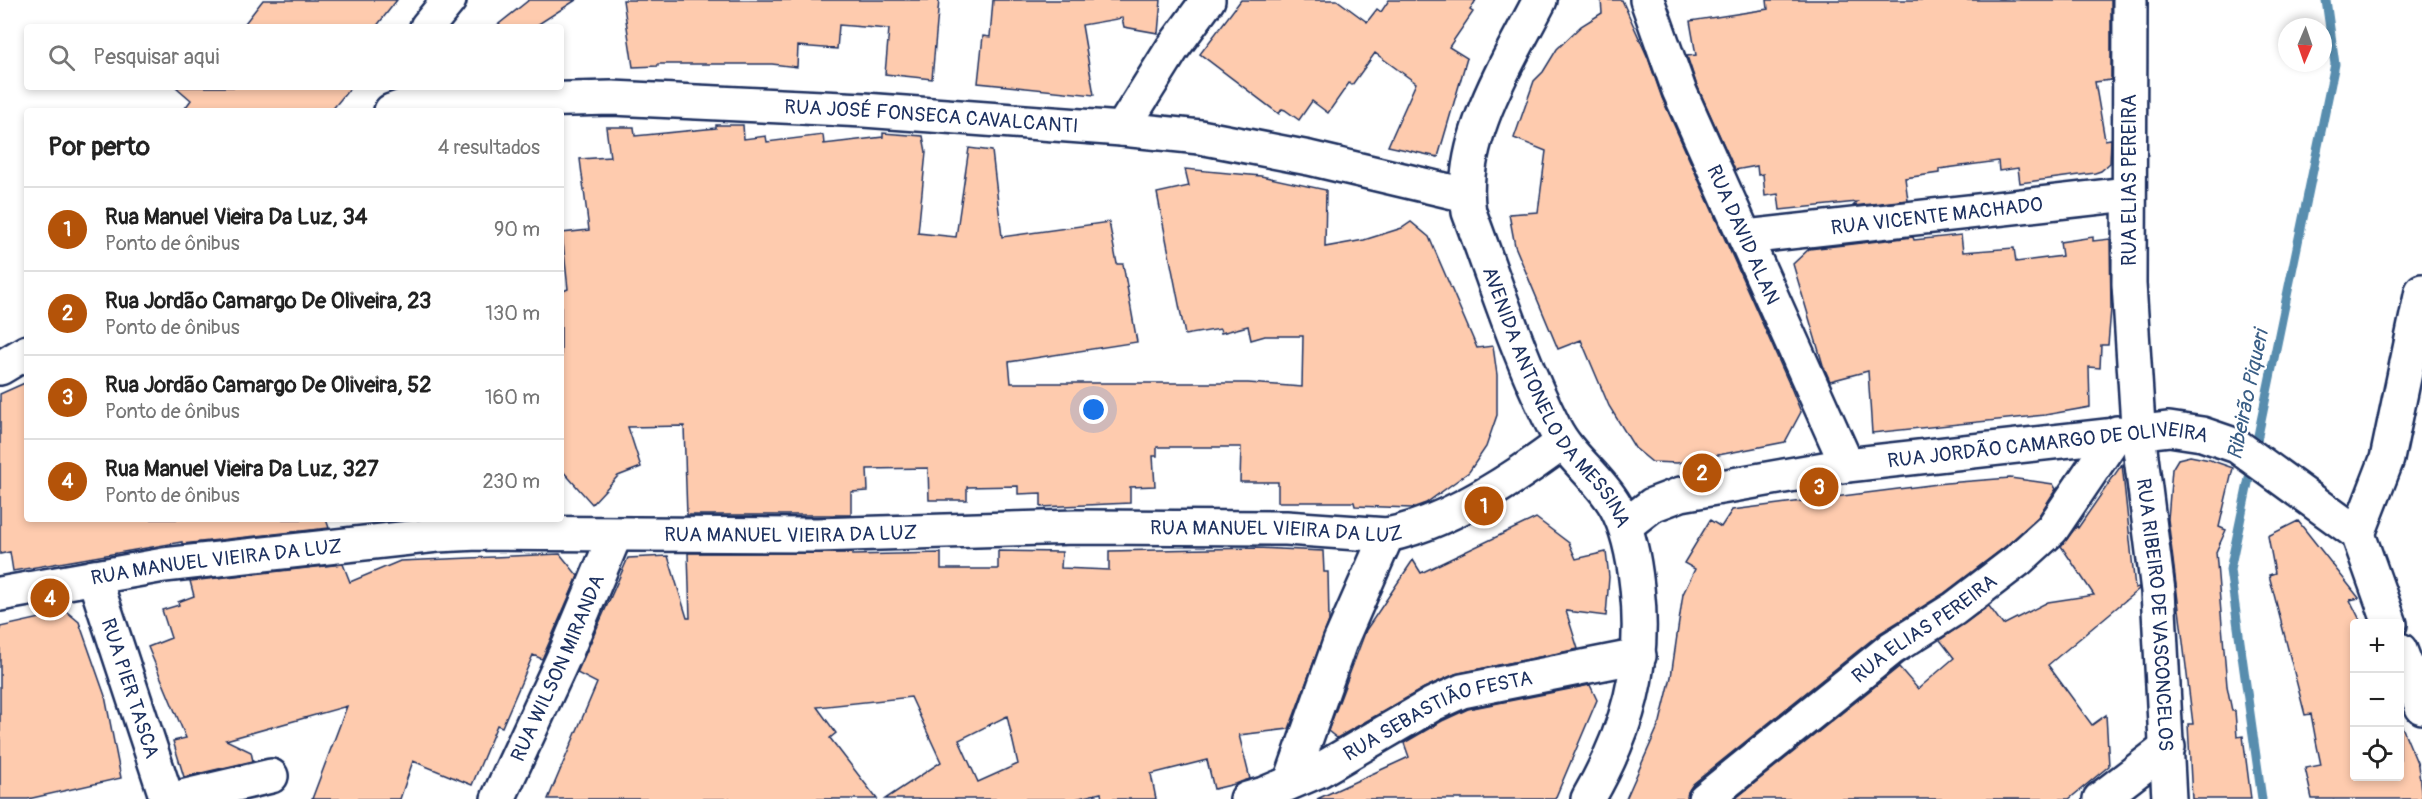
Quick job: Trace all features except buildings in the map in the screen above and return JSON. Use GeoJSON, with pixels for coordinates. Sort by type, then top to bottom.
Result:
{"type":"FeatureCollection","features":[{"type":"Feature","properties":{"kind":"street"},"geometry":{"type":"LineString","coordinates":[[429,24],[449,0]]}},
{"type":"Feature","properties":{"kind":"street"},"geometry":{"type":"LineString","coordinates":[[1122,129],[1172,49],[1208,0]]}},
{"type":"Feature","properties":{"kind":"street","name":"AVENIDA ANTONELO DA MESSINA"},"geometry":{"type":"LineString","coordinates":[[1540,0],[1489,100],[1472,155],[1466,195],[1469,212],[1537,394],[1562,443],[1600,484],[1625,526],[1635,568],[1639,603],[1639,656],[1633,698],[1602,775],[1588,799]]}},
{"type":"Feature","properties":{"kind":"street","name":"RUA DAVID ALAN"},"geometry":{"type":"LineString","coordinates":[[1647,0],[1679,90],[1847,465]]}},
{"type":"Feature","properties":{"kind":"street","name":"RUA ELIAS PEREIRA"},"geometry":{"type":"LineString","coordinates":[[1705,799],[1892,648],[1954,609],[2018,560],[2058,522],[2128,432],[2130,0]]}},
{"type":"Feature","properties":{"kind":"street","name":"RUA JOSÉ FONSECA CAVALCANTI"},"geometry":{"type":"LineString","coordinates":[[398,102],[612,98],[864,110],[1122,129],[1200,137],[1309,158],[1466,195]]}},
{"type":"Feature","properties":{"kind":"street","name":"RUA VICENTE MACHADO"},"geometry":{"type":"LineString","coordinates":[[1746,237],[2128,194]]}},
{"type":"Feature","properties":{"kind":"street"},"geometry":{"type":"LineString","coordinates":[[2388,619],[2358,534],[2386,459],[2422,291]]}},
{"type":"Feature","properties":{"kind":"street"},"geometry":{"type":"LineString","coordinates":[[0,368],[24,354]]}},
{"type":"Feature","properties":{"kind":"street","name":"RUA JORDÃO CAMARGO DE OLIVEIRA"},"geometry":{"type":"LineString","coordinates":[[1625,526],[1652,505],[1681,494],[1847,465],[2169,429],[2202,434],[2237,446],[2358,534]]}},
{"type":"Feature","properties":{"kind":"street","name":"RUA RIBEIRO DE VASCONCELOS"},"geometry":{"type":"LineString","coordinates":[[2128,432],[2158,591],[2169,799]]}},
{"type":"Feature","properties":{"kind":"street","name":"RUA MANUEL VIEIRA DA LUZ"},"geometry":{"type":"LineString","coordinates":[[0,594],[175,563],[437,535],[478,533],[817,535],[1088,527],[1286,528],[1387,535],[1402,532],[1441,517],[1512,479],[1562,443]]}},
{"type":"Feature","properties":{"kind":"street","name":"RUA WILSON MIRANDA"},"geometry":{"type":"LineString","coordinates":[[498,799],[567,650],[615,534]]}},
{"type":"Feature","properties":{"kind":"street"},"geometry":{"type":"LineString","coordinates":[[1291,781],[1340,642],[1387,535]]}},
{"type":"Feature","properties":{"kind":"street","name":"RUA PIER TASCA"},"geometry":{"type":"LineString","coordinates":[[94,577],[167,799]]}},
{"type":"Feature","properties":{"kind":"street","name":"RUA SEBASTIÃO FESTA"},"geometry":{"type":"LineString","coordinates":[[1247,799],[1320,770],[1433,704],[1462,691],[1639,656]]}},
{"type":"Feature","properties":{"kind":"street"},"geometry":{"type":"LineString","coordinates":[[2404,660],[2422,707]]}},
{"type":"Feature","properties":{"kind":"street"},"geometry":{"type":"LineString","coordinates":[[2100,799],[2168,747]]}},
{"type":"Feature","properties":{"kind":"street"},"geometry":{"type":"LineString","coordinates":[[173,799],[271,776]]}},
{"type":"Feature","properties":{"kind":"waterway","name":"Ribeirão Piqueri"},"geometry":{"type":"LineString","coordinates":[[2255,450],[2335,64],[2326,0]]}},
{"type":"Feature","properties":{"kind":"waterway","name":"Ribeirão Piqueri"},"geometry":{"type":"LineString","coordinates":[[2252,464],[2230,570],[2262,799]]}},
{"type":"Feature","properties":{"kind":"place","name":"Rua Jordão Camargo De Oliveira, 23"},"geometry":{"type":"Point","coordinates":[1702,473]}},
{"type":"Feature","properties":{"kind":"place","name":"Rua Jordão Camargo De Oliveira, 52"},"geometry":{"type":"Point","coordinates":[1819,487]}},
{"type":"Feature","properties":{"kind":"place","name":"Rua Manuel Vieira Da Luz, 34"},"geometry":{"type":"Point","coordinates":[1484,506]}},
{"type":"Feature","properties":{"kind":"place","name":"Rua Manuel Vieira Da Luz, 327"},"geometry":{"type":"Point","coordinates":[50,598]}}]}
